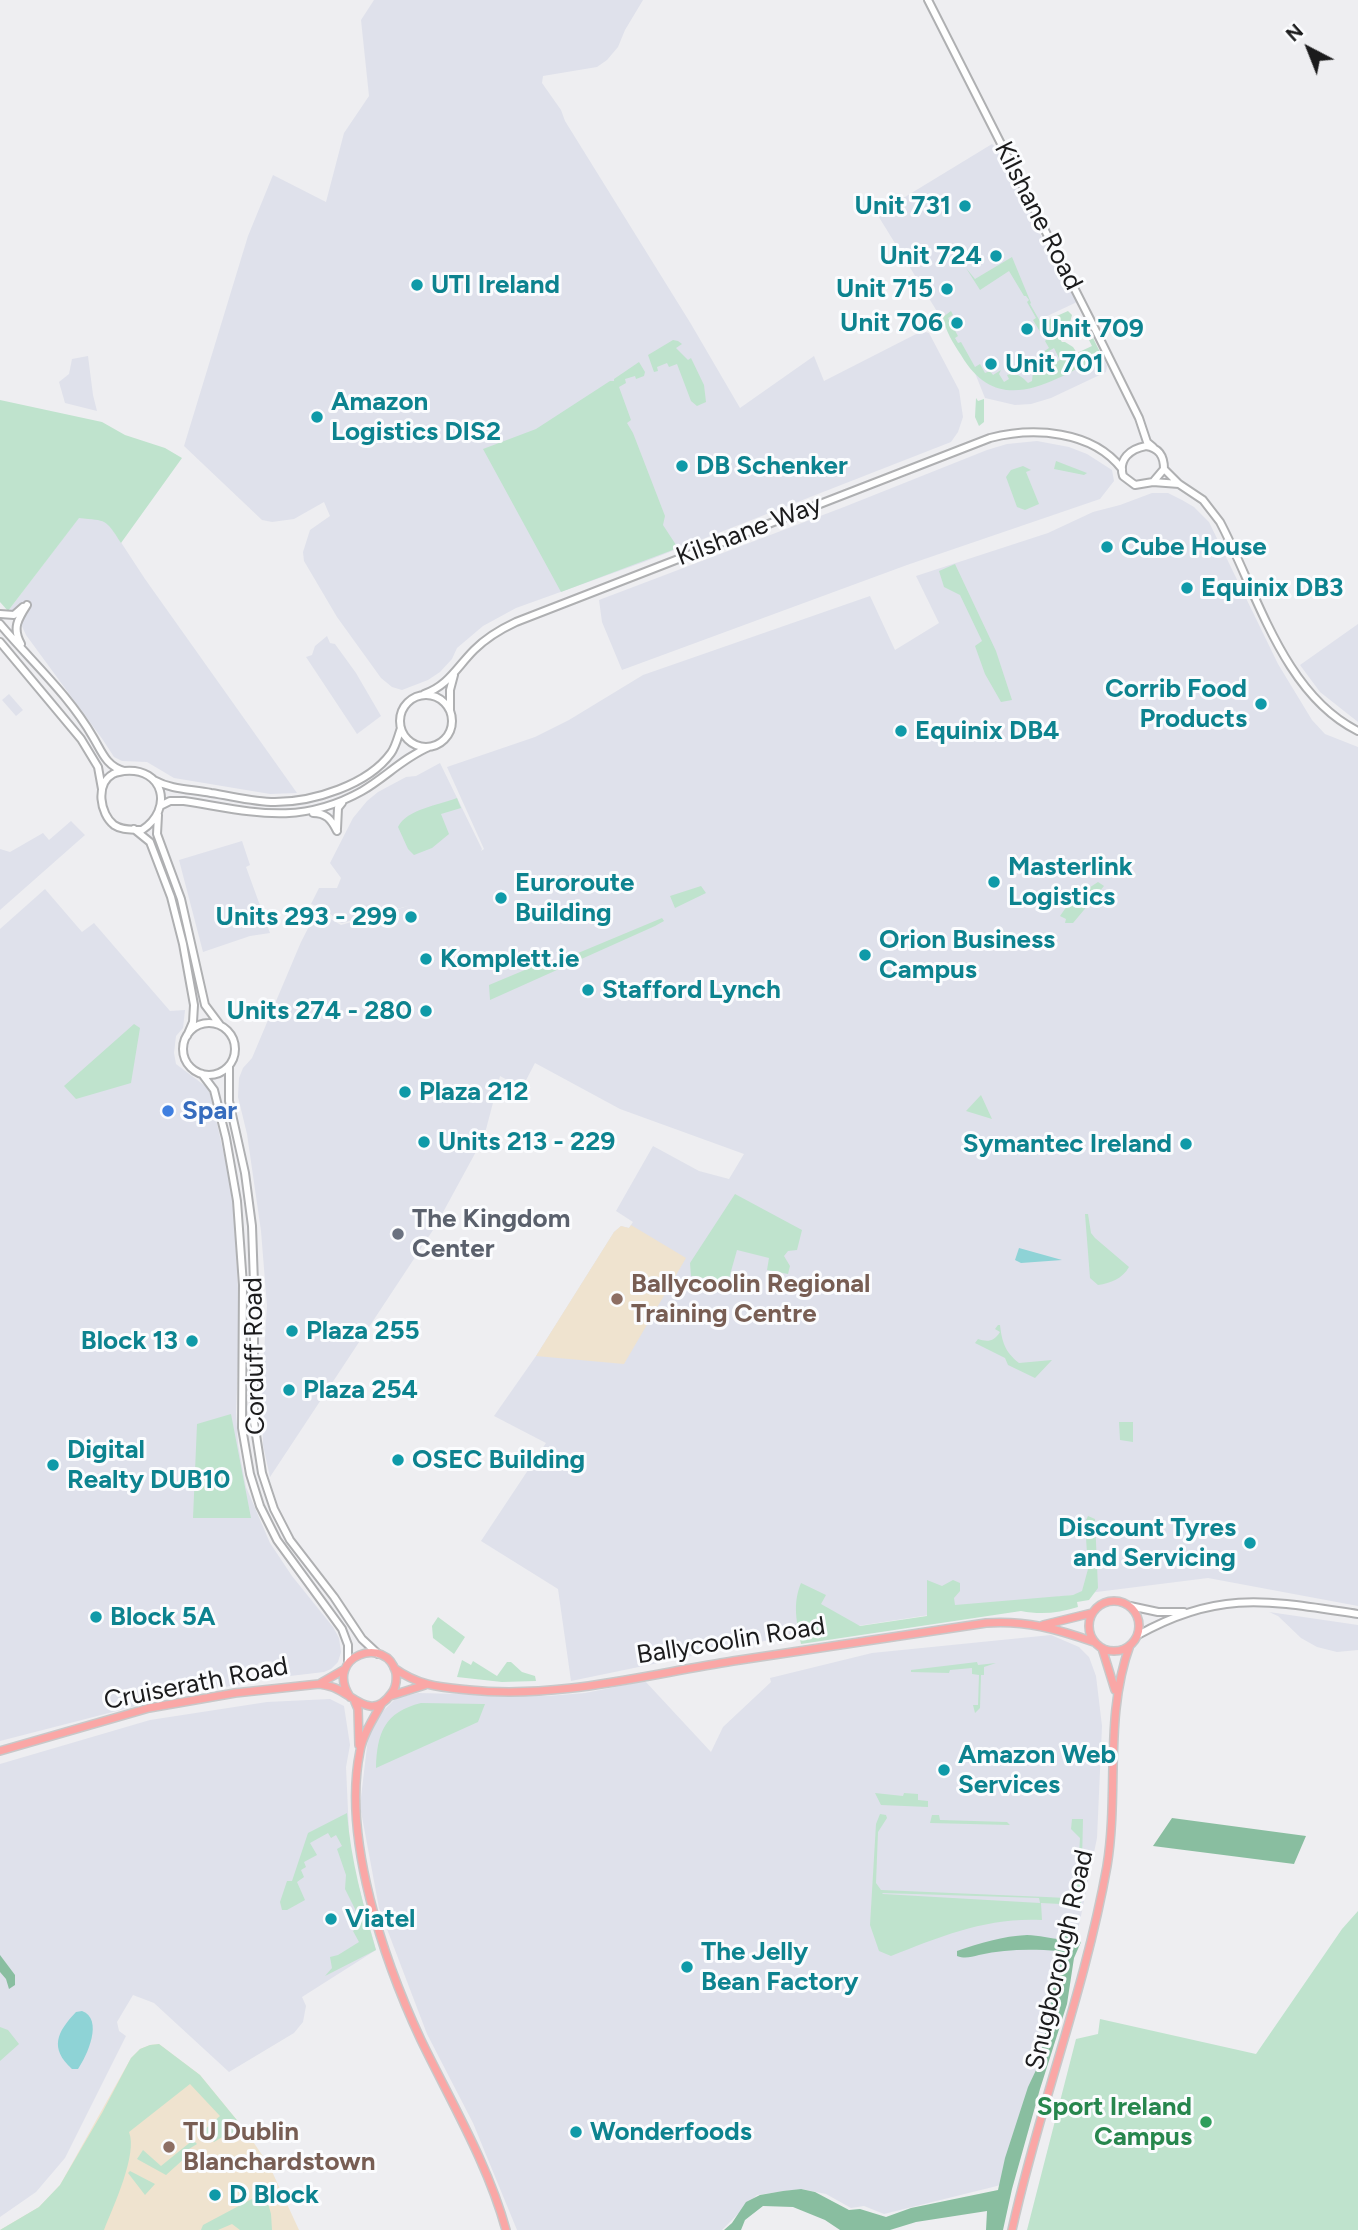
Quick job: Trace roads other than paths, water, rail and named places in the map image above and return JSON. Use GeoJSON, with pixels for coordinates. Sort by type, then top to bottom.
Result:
{"type":"FeatureCollection","features":[{"type":"Feature","properties":{"kind":"main road"},"geometry":{"type":"LineString","coordinates":[[1112,1600],[1124,1602],[1130,1606],[1139,1622],[1138,1635],[1130,1645],[1116,1651],[1102,1648],[1094,1642],[1088,1627],[1092,1613],[1100,1604],[1112,1600]]}},
{"type":"Feature","properties":{"kind":"main road","name":"Ballycoolin Road"},"geometry":{"type":"LineString","coordinates":[[1042,1625],[1092,1613]]}},
{"type":"Feature","properties":{"kind":"main road","name":"Ballycoolin Road"},"geometry":{"type":"LineString","coordinates":[[394,1668],[426,1685],[501,1693],[546,1692],[976,1624],[1006,1622],[1042,1625],[1094,1642]]}},
{"type":"Feature","properties":{"kind":"main road","name":"Snugborough Road"},"geometry":{"type":"LineString","coordinates":[[1012,2230],[1071,2018],[1103,1888],[1114,1789],[1116,1694],[1130,1645]]}},
{"type":"Feature","properties":{"kind":"main road","name":"Snugborough Road"},"geometry":{"type":"LineString","coordinates":[[1102,1648],[1116,1694]]}},
{"type":"Feature","properties":{"kind":"main road"},"geometry":{"type":"LineString","coordinates":[[360,1749],[382,1703],[390,1696],[396,1682],[394,1668],[379,1654],[360,1654],[346,1666],[343,1682],[358,1709],[360,1749],[356,1801],[359,1852],[385,1948],[406,2008],[491,2186],[506,2230]]}},
{"type":"Feature","properties":{"kind":"main road","name":"Cruiserath Road"},"geometry":{"type":"LineString","coordinates":[[319,1684],[346,1666]]}},
{"type":"Feature","properties":{"kind":"main road","name":"Cruiserath Road"},"geometry":{"type":"LineString","coordinates":[[0,1751],[149,1708],[235,1693],[319,1684],[335,1688],[352,1699]]}},
{"type":"Feature","properties":{"kind":"main road","name":"Ballycoolin Road"},"geometry":{"type":"LineString","coordinates":[[390,1696],[426,1685]]}},
{"type":"Feature","properties":{"kind":"main road"},"geometry":{"type":"LineString","coordinates":[[352,1699],[371,1706],[382,1703]]}},
{"type":"Feature","properties":{"kind":"street","name":"Kilshane Road"},"geometry":{"type":"LineString","coordinates":[[928,0],[1139,418],[1143,435],[1153,447]]}},
{"type":"Feature","properties":{"kind":"street","name":"Kilshane Way"},"geometry":{"type":"LineString","coordinates":[[424,694],[435,691],[454,675],[473,650],[486,639],[516,622],[990,438],[1018,432],[1045,433],[1070,437],[1102,451],[1129,453]]}},
{"type":"Feature","properties":{"kind":"street"},"geometry":{"type":"LineString","coordinates":[[1139,447],[1143,435]]}},
{"type":"Feature","properties":{"kind":"street"},"geometry":{"type":"LineString","coordinates":[[1178,484],[1153,482],[1135,485],[1126,480],[1122,469],[1124,457],[1139,447],[1153,447],[1163,458],[1164,469],[1178,484],[1203,500],[1220,522],[1297,677],[1329,713],[1358,731]]}},
{"type":"Feature","properties":{"kind":"street","name":"Kilshane Way"},"geometry":{"type":"LineString","coordinates":[[1102,451],[1122,469]]}},
{"type":"Feature","properties":{"kind":"street"},"geometry":{"type":"LineString","coordinates":[[1153,482],[1164,469]]}},
{"type":"Feature","properties":{"kind":"street"},"geometry":{"type":"LineString","coordinates":[[0,614],[14,615],[27,605],[16,623],[16,635],[93,736],[107,761],[114,768],[124,771]]}},
{"type":"Feature","properties":{"kind":"street"},"geometry":{"type":"LineString","coordinates":[[0,624],[45,675]]}},
{"type":"Feature","properties":{"kind":"street"},"geometry":{"type":"LineString","coordinates":[[0,642],[80,739],[98,767],[105,815],[116,826],[126,830],[142,830],[158,815]]}},
{"type":"Feature","properties":{"kind":"street"},"geometry":{"type":"LineString","coordinates":[[162,805],[170,801],[184,801],[259,813],[321,813],[328,816],[337,831],[338,808],[346,800],[378,781],[407,757],[440,743],[450,731],[450,690],[454,675]]}},
{"type":"Feature","properties":{"kind":"street"},"geometry":{"type":"LineString","coordinates":[[103,791],[112,774],[140,771],[175,789],[261,802],[307,799],[342,788],[370,772],[391,752],[401,728],[400,718],[405,705],[416,696],[424,694],[439,698],[450,710]]}},
{"type":"Feature","properties":{"kind":"street"},"geometry":{"type":"LineString","coordinates":[[401,728],[413,744],[429,747]]}},
{"type":"Feature","properties":{"kind":"street"},"geometry":{"type":"LineString","coordinates":[[134,829],[150,842],[171,897],[194,1005],[184,1046],[185,1058],[192,1068],[202,1074],[217,1074],[229,1066],[234,1058],[235,1045],[230,1033],[220,1025],[205,1005],[181,899],[157,834],[158,815],[162,805],[161,791],[154,780]]}},
{"type":"Feature","properties":{"kind":"street"},"geometry":{"type":"LineString","coordinates":[[299,813],[346,800]]}},
{"type":"Feature","properties":{"kind":"street"},"geometry":{"type":"LineString","coordinates":[[187,1036],[191,1030],[205,1023],[220,1025]]}},
{"type":"Feature","properties":{"kind":"street","name":"Corduff Road"},"geometry":{"type":"LineString","coordinates":[[229,1066],[229,1101],[240,1148],[250,1213],[254,1284],[254,1422],[262,1473],[274,1509],[290,1540],[362,1639],[379,1654]]}},
{"type":"Feature","properties":{"kind":"street","name":"Corduff Road"},"geometry":{"type":"LineString","coordinates":[[202,1074],[214,1090],[237,1201],[243,1285],[242,1415],[250,1474],[260,1506],[277,1541],[342,1629],[348,1645],[346,1666]]}},
{"type":"Feature","properties":{"kind":"street"},"geometry":{"type":"LineString","coordinates":[[1130,1606],[1158,1612],[1189,1611],[1228,1602],[1254,1601],[1358,1614]]}},
{"type":"Feature","properties":{"kind":"street"},"geometry":{"type":"LineString","coordinates":[[1138,1635],[1189,1611]]}},
{"type":"Feature","properties":{"kind":"water"},"geometry":{"type":"Polygon","coordinates":[[[1019,1248],[1062,1260],[1021,1263],[1015,1260],[1019,1248]]]}},
{"type":"Feature","properties":{"kind":"water"},"geometry":{"type":"Polygon","coordinates":[[[82,2011],[89,2015],[92,2022],[92,2038],[78,2069],[72,2069],[60,2054],[58,2040],[69,2019],[76,2012],[82,2011]]]}},
{"type":"Feature","properties":{"kind":"place","name":"Unit 731"},"geometry":{"type":"Point","coordinates":[965,206]}},
{"type":"Feature","properties":{"kind":"place","name":"Unit 724"},"geometry":{"type":"Point","coordinates":[996,256]}},
{"type":"Feature","properties":{"kind":"place","name":"UTI Ireland"},"geometry":{"type":"Point","coordinates":[417,285]}},
{"type":"Feature","properties":{"kind":"place","name":"Unit 715"},"geometry":{"type":"Point","coordinates":[947,289]}},
{"type":"Feature","properties":{"kind":"place","name":"Unit 706"},"geometry":{"type":"Point","coordinates":[957,323]}},
{"type":"Feature","properties":{"kind":"place","name":"Unit 709"},"geometry":{"type":"Point","coordinates":[1027,329]}},
{"type":"Feature","properties":{"kind":"place","name":"Unit 701"},"geometry":{"type":"Point","coordinates":[991,364]}},
{"type":"Feature","properties":{"kind":"place","name":"Amazon Logistics DIS2"},"geometry":{"type":"Point","coordinates":[317,417]}},
{"type":"Feature","properties":{"kind":"place","name":"DB Schenker"},"geometry":{"type":"Point","coordinates":[682,466]}},
{"type":"Feature","properties":{"kind":"place","name":"Cube House"},"geometry":{"type":"Point","coordinates":[1107,547]}},
{"type":"Feature","properties":{"kind":"place","name":"Equinix DB3"},"geometry":{"type":"Point","coordinates":[1187,588]}},
{"type":"Feature","properties":{"kind":"place","name":"Corrib Food Products"},"geometry":{"type":"Point","coordinates":[1261,704]}},
{"type":"Feature","properties":{"kind":"place","name":"Equinix DB4"},"geometry":{"type":"Point","coordinates":[901,731]}},
{"type":"Feature","properties":{"kind":"place","name":"Masterlink Logistics"},"geometry":{"type":"Point","coordinates":[994,882]}},
{"type":"Feature","properties":{"kind":"place","name":"Euroroute Building"},"geometry":{"type":"Point","coordinates":[501,898]}},
{"type":"Feature","properties":{"kind":"place","name":"Units 293 - 299"},"geometry":{"type":"Point","coordinates":[411,917]}},
{"type":"Feature","properties":{"kind":"place","name":"Orion Business Campus"},"geometry":{"type":"Point","coordinates":[865,955]}},
{"type":"Feature","properties":{"kind":"place","name":"Komplett.ie"},"geometry":{"type":"Point","coordinates":[426,959]}},
{"type":"Feature","properties":{"kind":"place","name":"Stafford Lynch"},"geometry":{"type":"Point","coordinates":[588,990]}},
{"type":"Feature","properties":{"kind":"place","name":"Units 274 - 280"},"geometry":{"type":"Point","coordinates":[426,1011]}},
{"type":"Feature","properties":{"kind":"place","name":"Plaza 212"},"geometry":{"type":"Point","coordinates":[405,1092]}},
{"type":"Feature","properties":{"kind":"place","name":"Spar"},"geometry":{"type":"Point","coordinates":[168,1111]}},
{"type":"Feature","properties":{"kind":"place","name":"Units 213 - 229"},"geometry":{"type":"Point","coordinates":[424,1142]}},
{"type":"Feature","properties":{"kind":"place","name":"Symantec Ireland"},"geometry":{"type":"Point","coordinates":[1186,1144]}},
{"type":"Feature","properties":{"kind":"place","name":"The Kingdom Center"},"geometry":{"type":"Point","coordinates":[398,1234]}},
{"type":"Feature","properties":{"kind":"place","name":"Ballycoolin Regional Training Centre"},"geometry":{"type":"Point","coordinates":[617,1299]}},
{"type":"Feature","properties":{"kind":"place","name":"Plaza 255"},"geometry":{"type":"Point","coordinates":[292,1331]}},
{"type":"Feature","properties":{"kind":"place","name":"Block 13"},"geometry":{"type":"Point","coordinates":[192,1341]}},
{"type":"Feature","properties":{"kind":"place","name":"Plaza 254"},"geometry":{"type":"Point","coordinates":[289,1390]}},
{"type":"Feature","properties":{"kind":"place","name":"OSEC Building"},"geometry":{"type":"Point","coordinates":[398,1460]}},
{"type":"Feature","properties":{"kind":"place","name":"Digital Realty DUB10"},"geometry":{"type":"Point","coordinates":[53,1465]}},
{"type":"Feature","properties":{"kind":"place","name":"Discount Tyres and Servicing"},"geometry":{"type":"Point","coordinates":[1250,1543]}},
{"type":"Feature","properties":{"kind":"place","name":"Block 5A"},"geometry":{"type":"Point","coordinates":[96,1617]}},
{"type":"Feature","properties":{"kind":"place","name":"Amazon Web Services"},"geometry":{"type":"Point","coordinates":[944,1770]}},
{"type":"Feature","properties":{"kind":"place","name":"Viatel"},"geometry":{"type":"Point","coordinates":[331,1919]}},
{"type":"Feature","properties":{"kind":"place","name":"The Jelly Bean Factory"},"geometry":{"type":"Point","coordinates":[687,1967]}},
{"type":"Feature","properties":{"kind":"place","name":"Sport Ireland Campus"},"geometry":{"type":"Point","coordinates":[1206,2122]}},
{"type":"Feature","properties":{"kind":"place","name":"Wonderfoods"},"geometry":{"type":"Point","coordinates":[576,2132]}},
{"type":"Feature","properties":{"kind":"place","name":"TU Dublin Blanchardstown"},"geometry":{"type":"Point","coordinates":[169,2147]}},
{"type":"Feature","properties":{"kind":"place","name":"D Block"},"geometry":{"type":"Point","coordinates":[215,2195]}}]}
